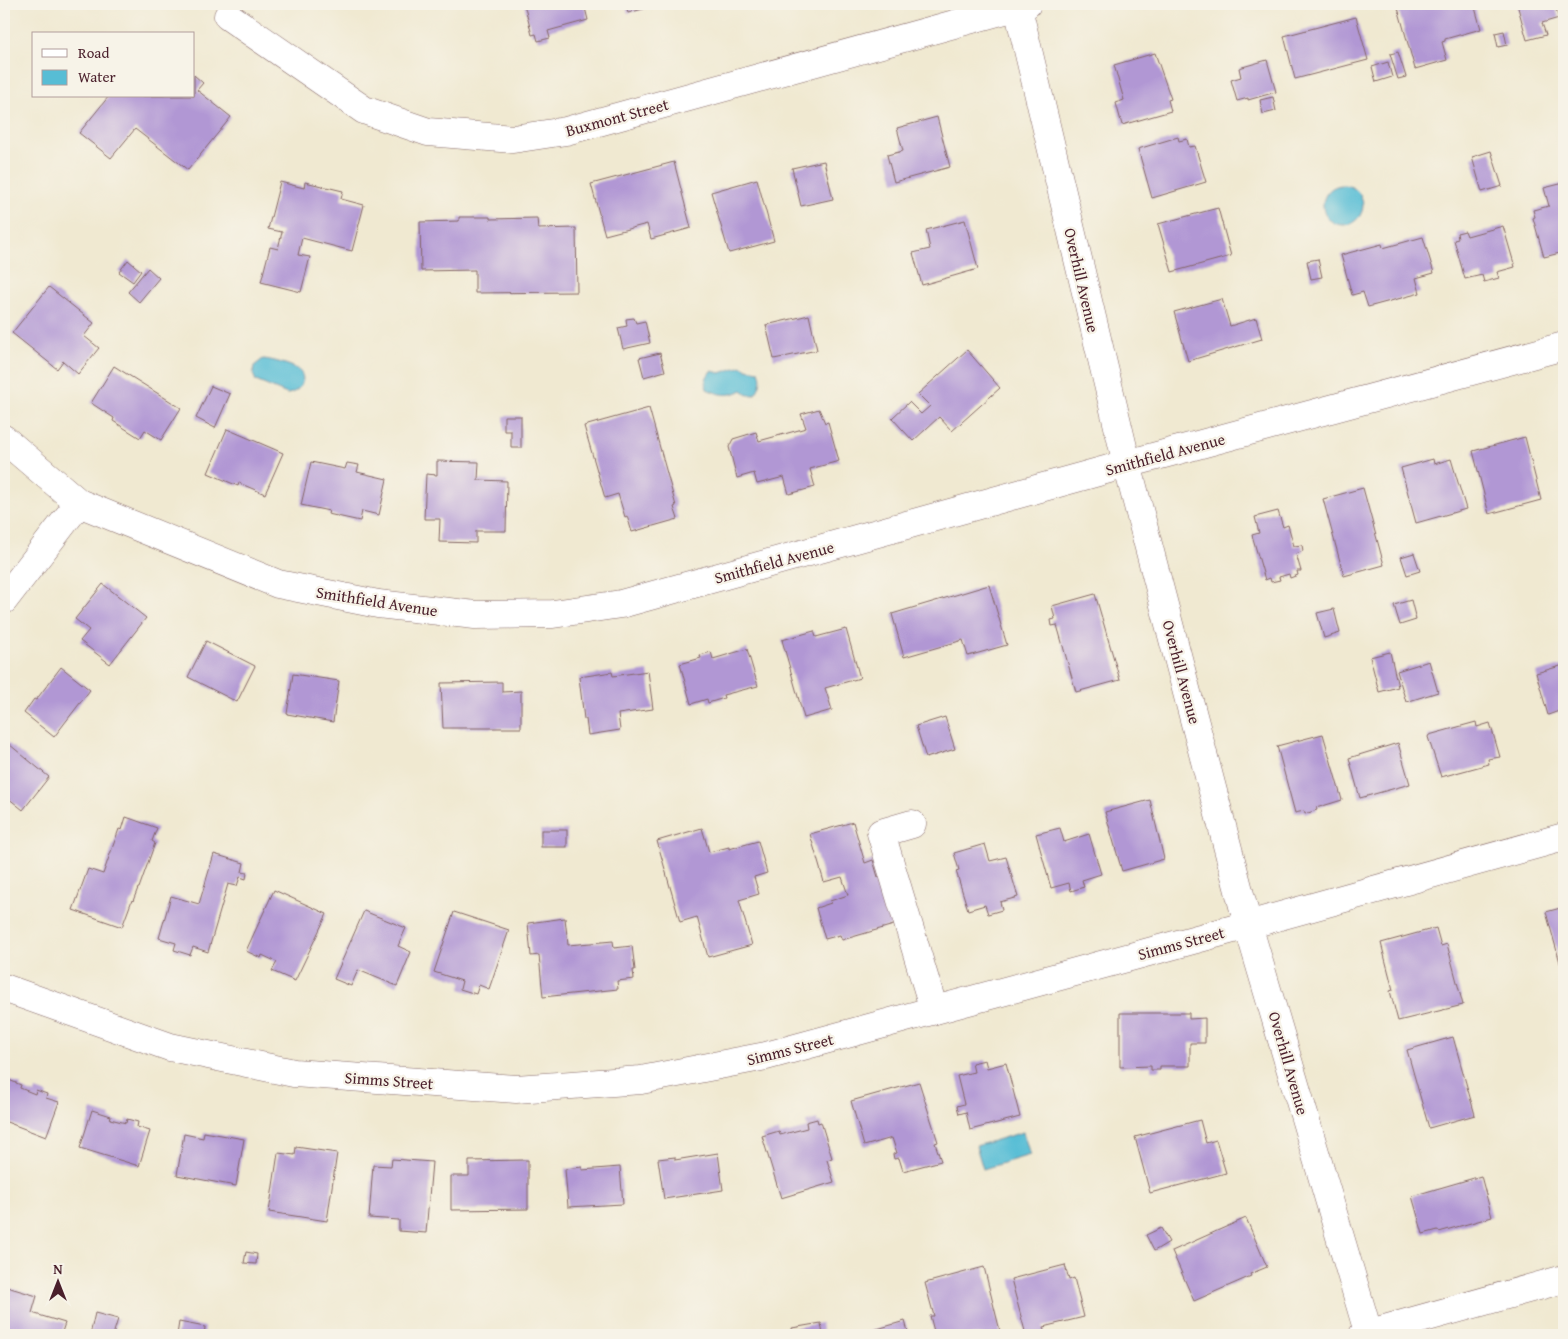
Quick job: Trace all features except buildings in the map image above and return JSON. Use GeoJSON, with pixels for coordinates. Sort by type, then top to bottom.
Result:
{"type":"FeatureCollection","features":[{"type":"Feature","properties":{"kind":"street","name":"Buxmont Street"},"geometry":{"type":"LineString","coordinates":[[228,16],[364,110],[428,132],[513,139],[566,131],[1020,5]]}},
{"type":"Feature","properties":{"kind":"street","name":"Overhill Avenue"},"geometry":{"type":"LineString","coordinates":[[1020,5],[1127,464],[1248,925],[1367,1335]]}},
{"type":"Feature","properties":{"kind":"street","name":"Smithfield Avenue"},"geometry":{"type":"LineString","coordinates":[[4,440],[79,503],[278,584],[378,604],[466,614],[553,614],[621,604],[1127,464],[1564,346]]}},
{"type":"Feature","properties":{"kind":"street"},"geometry":{"type":"LineString","coordinates":[[4,600],[79,503]]}},
{"type":"Feature","properties":{"kind":"street"},"geometry":{"type":"LineString","coordinates":[[912,824],[881,833],[934,1010]]}},
{"type":"Feature","properties":{"kind":"street","name":"Simms Street"},"geometry":{"type":"LineString","coordinates":[[4,988],[170,1047],[294,1073],[516,1089],[641,1080],[766,1056],[1564,837]]}},
{"type":"Feature","properties":{"kind":"street"},"geometry":{"type":"LineString","coordinates":[[1367,1335],[1564,1279]]}},
{"type":"Feature","properties":{"kind":"water"},"geometry":{"type":"Polygon","coordinates":[[[1347,185],[1354,188],[1360,194],[1363,205],[1362,213],[1354,222],[1347,225],[1339,225],[1332,222],[1324,213],[1323,201],[1326,194],[1335,186],[1347,185]]]}},
{"type":"Feature","properties":{"kind":"water"},"geometry":{"type":"Polygon","coordinates":[[[263,359],[280,362],[297,369],[303,377],[299,388],[287,394],[256,381],[253,374],[254,366],[263,359]]]}},
{"type":"Feature","properties":{"kind":"water"},"geometry":{"type":"Polygon","coordinates":[[[742,366],[759,371],[761,377],[760,384],[754,395],[748,395],[742,390],[733,394],[724,394],[707,389],[706,379],[712,371],[720,373],[742,366]]]}},
{"type":"Feature","properties":{"kind":"water"},"geometry":{"type":"Polygon","coordinates":[[[1023,1132],[1030,1155],[983,1169],[976,1146],[1023,1132]]]}}]}
